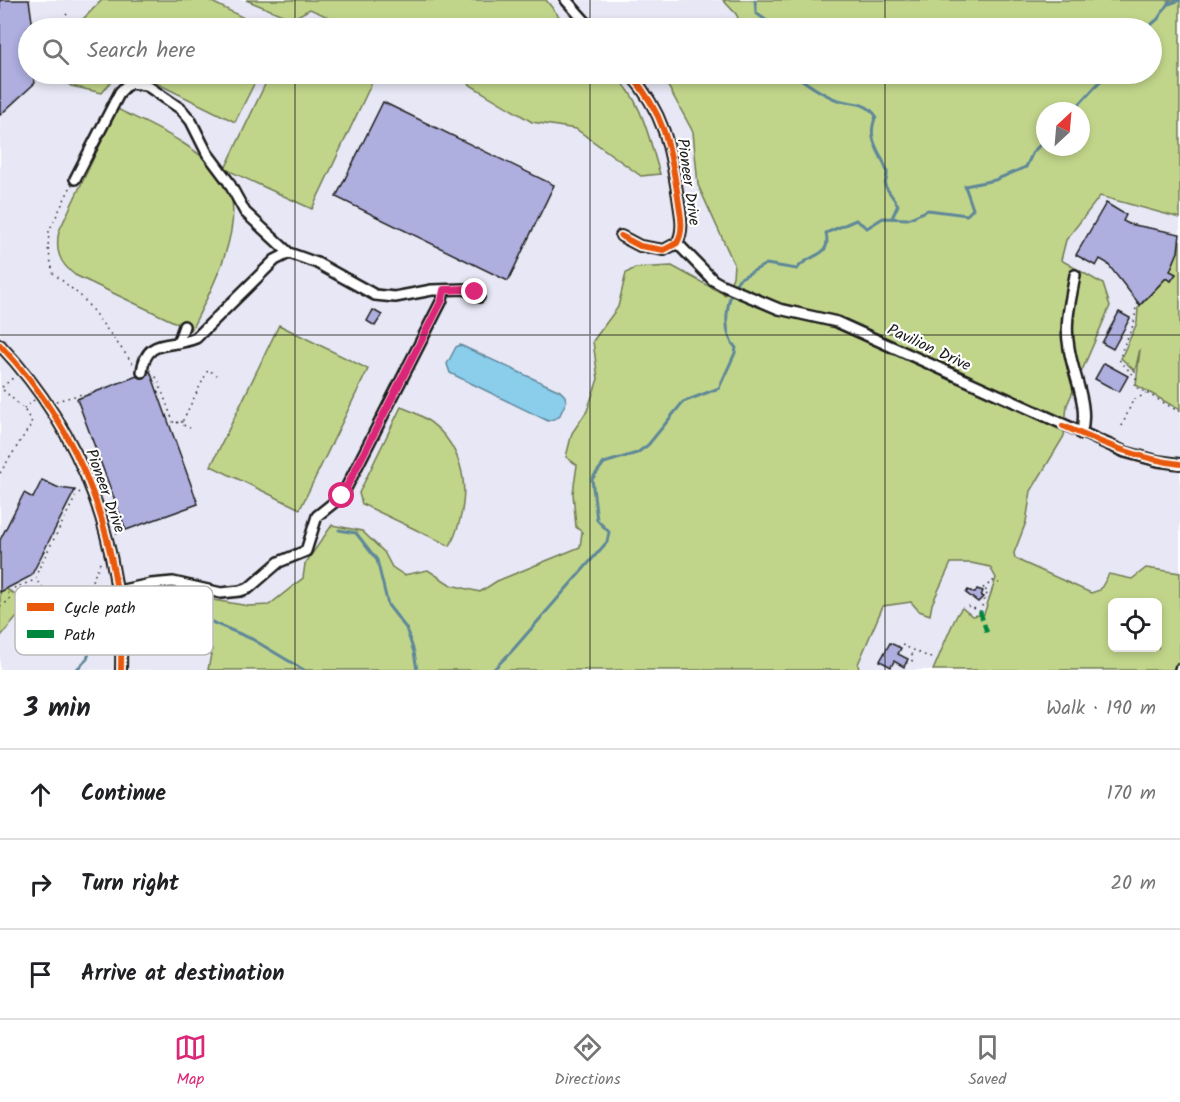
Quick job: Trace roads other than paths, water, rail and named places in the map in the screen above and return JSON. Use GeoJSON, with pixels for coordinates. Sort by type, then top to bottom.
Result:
{"type":"FeatureCollection","features":[{"type":"Feature","properties":{"kind":"street"},"geometry":{"type":"LineString","coordinates":[[566,0],[582,18]]}},
{"type":"Feature","properties":{"kind":"street"},"geometry":{"type":"LineString","coordinates":[[75,179],[120,92],[128,84]]}},
{"type":"Feature","properties":{"kind":"street"},"geometry":{"type":"LineString","coordinates":[[142,84],[158,91],[187,115],[244,212],[288,253],[317,263],[375,295],[395,297],[465,289],[479,297]]}},
{"type":"Feature","properties":{"kind":"street","name":"Pioneer Drive"},"geometry":{"type":"LineString","coordinates":[[621,236],[656,251],[664,250],[677,243],[681,236],[669,142],[656,110],[637,84]]}},
{"type":"Feature","properties":{"kind":"street","name":"Pavilion Drive"},"geometry":{"type":"LineString","coordinates":[[677,243],[713,280],[758,301],[837,322],[1081,434],[1125,452],[1180,464]]}},
{"type":"Feature","properties":{"kind":"street"},"geometry":{"type":"LineString","coordinates":[[142,372],[144,358],[150,351],[161,345],[178,344],[196,338],[275,260],[288,253]]}},
{"type":"Feature","properties":{"kind":"street"},"geometry":{"type":"LineString","coordinates":[[1075,275],[1066,317],[1069,348],[1080,388],[1085,422],[1081,434]]}},
{"type":"Feature","properties":{"kind":"street"},"geometry":{"type":"LineString","coordinates":[[213,591],[221,593],[249,588],[279,562],[306,551],[317,516],[337,502],[347,488],[442,300],[444,290]]}},
{"type":"Feature","properties":{"kind":"street"},"geometry":{"type":"LineString","coordinates":[[178,344],[184,326]]}},
{"type":"Feature","properties":{"kind":"street","name":"Pioneer Drive"},"geometry":{"type":"LineString","coordinates":[[0,345],[26,374],[53,410],[83,465],[106,530],[117,586]]}},
{"type":"Feature","properties":{"kind":"street"},"geometry":{"type":"LineString","coordinates":[[144,586],[165,582],[185,586]]}},
{"type":"Feature","properties":{"kind":"street","name":"Pioneer Drive"},"geometry":{"type":"LineString","coordinates":[[121,655],[122,670]]}},
{"type":"Feature","properties":{"kind":"water"},"geometry":{"type":"Polygon","coordinates":[[[460,345],[560,391],[565,396],[566,402],[559,417],[548,421],[450,373],[447,364],[456,347],[460,345]]]}},
{"type":"Feature","properties":{"kind":"waterway"},"geometry":{"type":"LineString","coordinates":[[755,0],[756,13],[763,18]]}},
{"type":"Feature","properties":{"kind":"waterway"},"geometry":{"type":"LineString","coordinates":[[1159,18],[1170,0]]}},
{"type":"Feature","properties":{"kind":"waterway"},"geometry":{"type":"LineString","coordinates":[[1169,4],[1180,0]]}},
{"type":"Feature","properties":{"kind":"waterway"},"geometry":{"type":"LineString","coordinates":[[808,84],[835,99],[867,107],[876,116],[872,132],[873,139],[887,172],[885,186],[898,205],[892,218]]}},
{"type":"Feature","properties":{"kind":"waterway"},"geometry":{"type":"LineString","coordinates":[[1081,102],[1098,84]]}},
{"type":"Feature","properties":{"kind":"waterway"},"geometry":{"type":"LineString","coordinates":[[493,670],[607,542],[609,532],[597,520],[592,479],[604,463],[637,453],[648,445],[683,402],[719,388],[736,348],[728,333],[727,314],[731,295],[739,279],[766,264],[797,269],[823,251],[826,247],[826,233],[856,220],[867,228],[883,218],[908,219],[928,210],[967,215],[973,209],[965,186],[995,180],[1026,167],[1036,149]]}},
{"type":"Feature","properties":{"kind":"waterway"},"geometry":{"type":"LineString","coordinates":[[339,530],[356,533],[377,560],[388,605],[406,628],[417,670]]}},
{"type":"Feature","properties":{"kind":"waterway"},"geometry":{"type":"LineString","coordinates":[[213,623],[252,639],[304,670]]}},
{"type":"Feature","properties":{"kind":"waterway"},"geometry":{"type":"LineString","coordinates":[[76,670],[88,655]]}}]}
